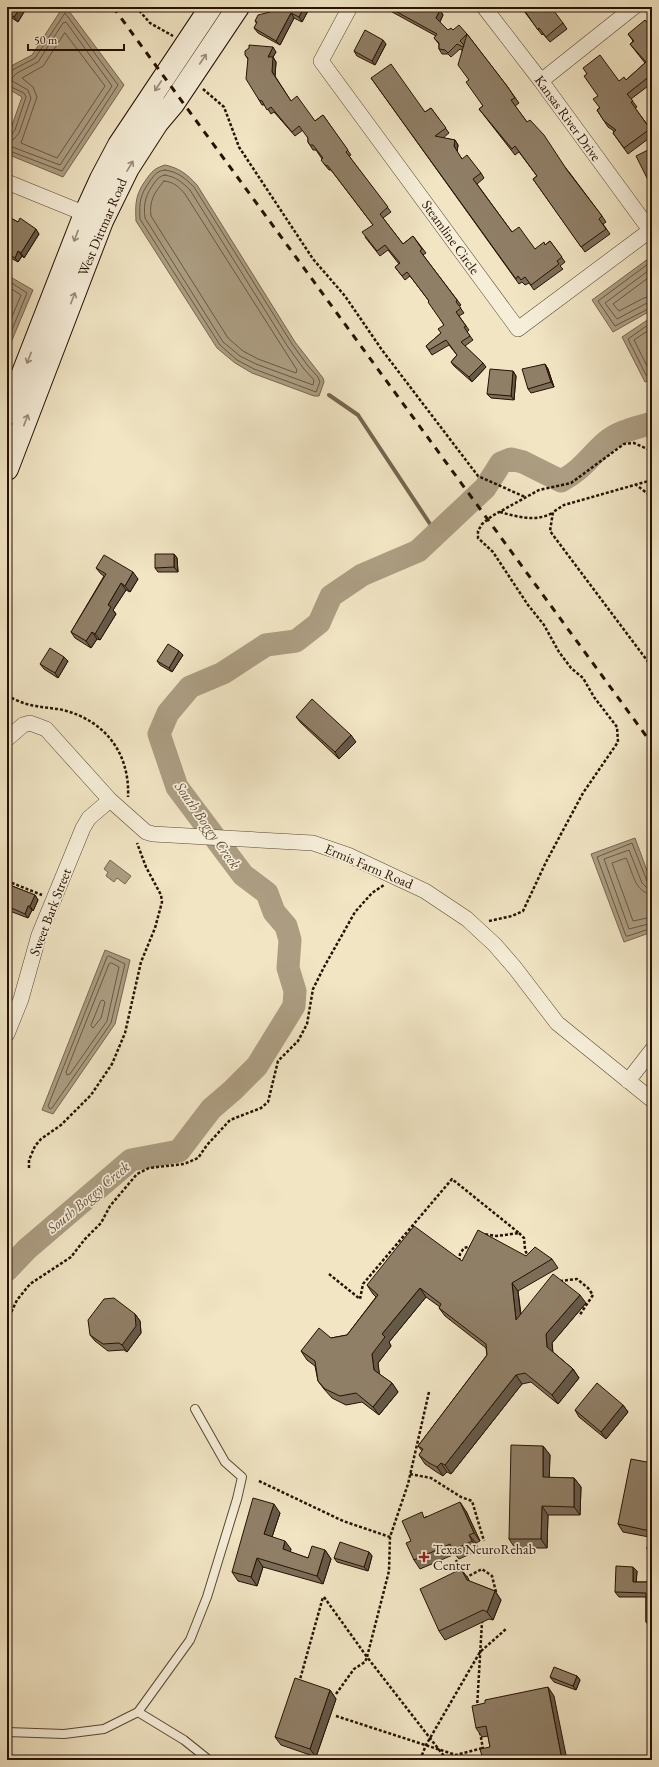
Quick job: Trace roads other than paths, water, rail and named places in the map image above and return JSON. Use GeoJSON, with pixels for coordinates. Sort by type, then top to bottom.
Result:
{"type":"FeatureCollection","features":[{"type":"Feature","properties":{"kind":"street","name":"West Dittmar Road"},"geometry":{"type":"LineString","coordinates":[[7,469],[94,218],[100,179],[117,150],[211,7]]}},
{"type":"Feature","properties":{"kind":"street","name":"West Dittmar Road"},"geometry":{"type":"LineString","coordinates":[[7,414],[94,218],[157,123],[173,104],[238,7]]}},
{"type":"Feature","properties":{"kind":"street","name":"Steamline Circle"},"geometry":{"type":"LineString","coordinates":[[350,7],[321,61],[518,329],[651,229]]}},
{"type":"Feature","properties":{"kind":"street","name":"Kansas River Drive"},"geometry":{"type":"LineString","coordinates":[[484,7],[651,229]]}},
{"type":"Feature","properties":{"kind":"street"},"geometry":{"type":"LineString","coordinates":[[541,81],[634,7]]}},
{"type":"Feature","properties":{"kind":"street"},"geometry":{"type":"LineString","coordinates":[[7,182],[94,218]]}},
{"type":"Feature","properties":{"kind":"street","name":"Ermis Farm Road"},"geometry":{"type":"LineString","coordinates":[[7,739],[24,725],[30,723],[46,729],[110,800],[139,828],[146,832],[313,843],[348,855],[425,890],[466,919],[495,945],[515,968],[557,1023],[652,1100]]}},
{"type":"Feature","properties":{"kind":"street","name":"Sweet Bark Street"},"geometry":{"type":"LineString","coordinates":[[7,1034],[21,999],[39,935],[83,828],[89,818],[110,800]]}},
{"type":"Feature","properties":{"kind":"street"},"geometry":{"type":"LineString","coordinates":[[628,1081],[652,1050]]}},
{"type":"Feature","properties":{"kind":"lane"},"geometry":{"type":"LineString","coordinates":[[7,1732],[64,1734],[104,1729],[138,1712],[190,1640],[207,1597],[242,1477],[225,1462],[195,1409]]}},
{"type":"Feature","properties":{"kind":"lane"},"geometry":{"type":"LineString","coordinates":[[138,1712],[184,1740],[209,1760]]}},
{"type":"Feature","properties":{"kind":"water"},"geometry":{"type":"Polygon","coordinates":[[[63,7],[66,7],[124,85],[63,177],[7,154],[7,135],[22,97],[7,88],[7,72],[11,66],[32,55],[63,7]]]}},
{"type":"Feature","properties":{"kind":"water"},"geometry":{"type":"Polygon","coordinates":[[[165,165],[182,172],[197,185],[295,342],[323,378],[324,382],[319,396],[314,396],[252,373],[235,363],[217,348],[136,221],[136,203],[141,188],[153,171],[165,165]]]}},
{"type":"Feature","properties":{"kind":"water"},"geometry":{"type":"Polygon","coordinates":[[[652,256],[652,310],[613,332],[592,300],[652,256]]]}},
{"type":"Feature","properties":{"kind":"water"},"geometry":{"type":"Polygon","coordinates":[[[7,275],[33,290],[7,352],[7,275]]]}},
{"type":"Feature","properties":{"kind":"water"},"geometry":{"type":"Polygon","coordinates":[[[652,317],[652,379],[645,382],[622,337],[652,317]]]}},
{"type":"Feature","properties":{"kind":"water"},"geometry":{"type":"Polygon","coordinates":[[[635,838],[652,884],[652,932],[624,942],[591,854],[635,838]]]}},
{"type":"Feature","properties":{"kind":"water"},"geometry":{"type":"Polygon","coordinates":[[[110,860],[131,876],[125,884],[117,878],[114,882],[106,876],[108,872],[104,869],[110,860]]]}},
{"type":"Feature","properties":{"kind":"water"},"geometry":{"type":"Polygon","coordinates":[[[105,950],[130,960],[115,1024],[53,1114],[42,1110],[105,950]]]}},
{"type":"Feature","properties":{"kind":"waterway"},"geometry":{"type":"LineString","coordinates":[[329,395],[358,415],[436,533]]}},
{"type":"Feature","properties":{"kind":"waterway","name":"South Boggy Creek"},"geometry":{"type":"LineString","coordinates":[[7,1270],[27,1249],[131,1160],[179,1151],[211,1109],[257,1066],[294,1006],[295,991],[288,968],[290,940],[286,926],[274,912],[267,893],[243,875],[177,787],[159,734],[168,713],[190,687],[223,673],[266,645],[296,641],[319,623],[331,596],[362,575],[418,551],[485,488],[501,463],[511,459],[523,462],[561,481],[580,468],[611,438],[628,430],[652,423]]}},
{"type":"Feature","properties":{"kind":"railway"},"geometry":{"type":"LineString","coordinates":[[113,7],[652,744]]}},
{"type":"Feature","properties":{"kind":"place","name":"Texas NeuroRehab Center"},"geometry":{"type":"Point","coordinates":[424,1557]}}]}
